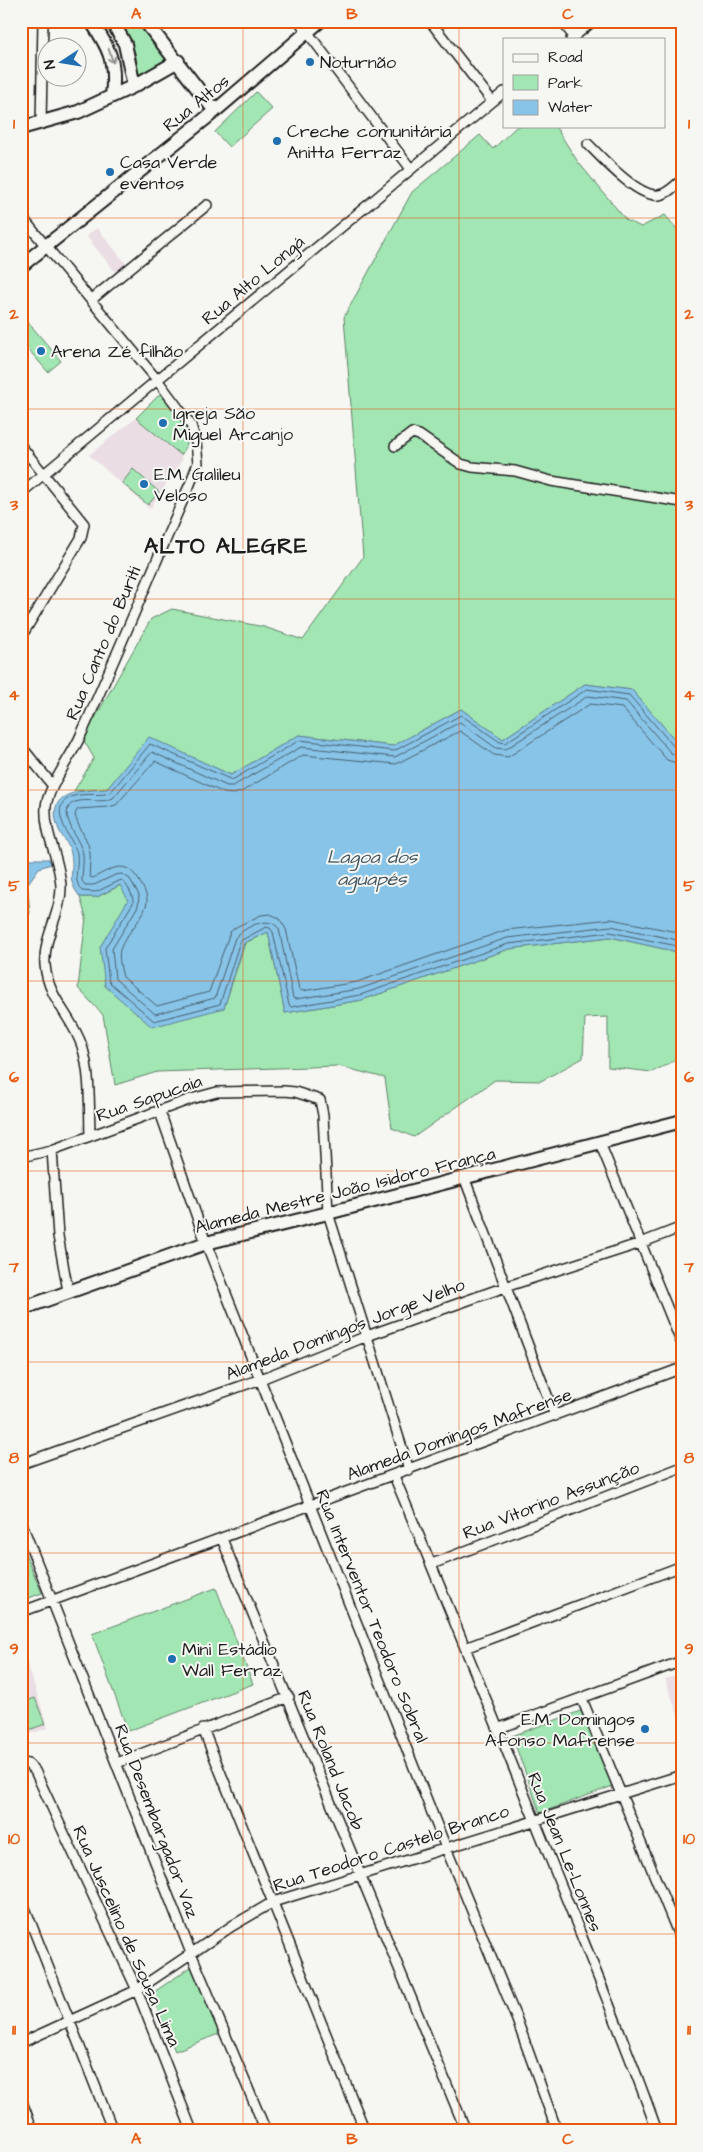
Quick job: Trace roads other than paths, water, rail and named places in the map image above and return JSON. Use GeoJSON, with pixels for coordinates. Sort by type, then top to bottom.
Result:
{"type":"FeatureCollection","features":[{"type":"Feature","properties":{"kind":"main road"},"geometry":{"type":"LineString","coordinates":[[91,21],[106,44],[112,58],[114,72],[112,96]]}},
{"type":"Feature","properties":{"kind":"main road"},"geometry":{"type":"LineString","coordinates":[[112,21],[125,44],[134,86]]}},
{"type":"Feature","properties":{"kind":"main road"},"geometry":{"type":"LineString","coordinates":[[145,21],[215,111]]}},
{"type":"Feature","properties":{"kind":"main road","name":"Rua Altos"},"geometry":{"type":"LineString","coordinates":[[21,266],[215,111],[320,21]]}},
{"type":"Feature","properties":{"kind":"main road"},"geometry":{"type":"LineString","coordinates":[[21,128],[66,116],[134,86],[178,61]]}},
{"type":"Feature","properties":{"kind":"main road","name":"Alameda Mestre João Isidoro França"},"geometry":{"type":"LineString","coordinates":[[21,1309],[206,1243],[682,1121]]}},
{"type":"Feature","properties":{"kind":"street"},"geometry":{"type":"LineString","coordinates":[[41,123],[44,21]]}},
{"type":"Feature","properties":{"kind":"street"},"geometry":{"type":"LineString","coordinates":[[299,21],[411,169]]}},
{"type":"Feature","properties":{"kind":"street"},"geometry":{"type":"LineString","coordinates":[[430,21],[492,101]]}},
{"type":"Feature","properties":{"kind":"street"},"geometry":{"type":"LineString","coordinates":[[562,21],[573,38],[593,21]]}},
{"type":"Feature","properties":{"kind":"street","name":"Rua Alto Longá"},"geometry":{"type":"LineString","coordinates":[[21,493],[503,93]]}},
{"type":"Feature","properties":{"kind":"street"},"geometry":{"type":"LineString","coordinates":[[588,144],[628,182],[652,194],[661,195],[682,180]]}},
{"type":"Feature","properties":{"kind":"street"},"geometry":{"type":"LineString","coordinates":[[91,300],[207,205]]}},
{"type":"Feature","properties":{"kind":"street","name":"Rua Canto do Buriti"},"geometry":{"type":"LineString","coordinates":[[21,216],[158,381],[191,425],[196,442],[198,463],[82,733],[53,786]]}},
{"type":"Feature","properties":{"kind":"street"},"geometry":{"type":"LineString","coordinates":[[395,446],[412,433],[419,435],[461,464],[472,468],[515,471],[551,481],[682,502]]}},
{"type":"Feature","properties":{"kind":"street"},"geometry":{"type":"LineString","coordinates":[[21,446],[84,524],[82,538],[21,637]]}},
{"type":"Feature","properties":{"kind":"street"},"geometry":{"type":"LineString","coordinates":[[21,746],[53,786],[47,798],[46,814],[62,889],[46,949],[46,978],[50,991],[83,1047],[90,1136]]}},
{"type":"Feature","properties":{"kind":"street","name":"Rua Sapucaia"},"geometry":{"type":"LineString","coordinates":[[21,1157],[52,1150],[160,1112],[191,1099],[217,1092],[284,1090],[295,1092],[320,1100],[323,1115],[328,1213]]}},
{"type":"Feature","properties":{"kind":"street","name":"Rua Interventor Teodoro Sobral"},"geometry":{"type":"LineString","coordinates":[[160,1112],[206,1243],[446,1848],[517,2020],[557,2131]]}},
{"type":"Feature","properties":{"kind":"street"},"geometry":{"type":"LineString","coordinates":[[600,1143],[682,1344]]}},
{"type":"Feature","properties":{"kind":"street"},"geometry":{"type":"LineString","coordinates":[[52,1150],[58,1236],[68,1291]]}},
{"type":"Feature","properties":{"kind":"street"},"geometry":{"type":"LineString","coordinates":[[464,1177],[555,1416]]}},
{"type":"Feature","properties":{"kind":"street"},"geometry":{"type":"LineString","coordinates":[[328,1213],[409,1470]]}},
{"type":"Feature","properties":{"kind":"street","name":"Alameda Domingos Jorge Velho"},"geometry":{"type":"LineString","coordinates":[[21,1464],[261,1379],[367,1336],[505,1287],[641,1243],[682,1227]]}},
{"type":"Feature","properties":{"kind":"street","name":"Alameda Domingos Mafrense"},"geometry":{"type":"LineString","coordinates":[[21,1612],[394,1476],[682,1368]]}},
{"type":"Feature","properties":{"kind":"street","name":"Rua Vitorino Assunção"},"geometry":{"type":"LineString","coordinates":[[432,1564],[682,1467]]}},
{"type":"Feature","properties":{"kind":"street","name":"Rua Jean Le-Lonnes"},"geometry":{"type":"LineString","coordinates":[[394,1476],[432,1564],[631,2058],[657,2131]]}},
{"type":"Feature","properties":{"kind":"street","name":"Rua Desembargador Vaz"},"geometry":{"type":"LineString","coordinates":[[21,1522],[191,1952],[266,2131]]}},
{"type":"Feature","properties":{"kind":"street","name":"Rua Roland Jacob"},"geometry":{"type":"LineString","coordinates":[[222,1539],[466,2131]]}},
{"type":"Feature","properties":{"kind":"street"},"geometry":{"type":"LineString","coordinates":[[465,1648],[682,1566]]}},
{"type":"Feature","properties":{"kind":"street"},"geometry":{"type":"LineString","coordinates":[[497,1729],[682,1661]]}},
{"type":"Feature","properties":{"kind":"street"},"geometry":{"type":"LineString","coordinates":[[117,1763],[288,1697]]}},
{"type":"Feature","properties":{"kind":"street"},"geometry":{"type":"LineString","coordinates":[[582,1699],[682,1943]]}},
{"type":"Feature","properties":{"kind":"street"},"geometry":{"type":"LineString","coordinates":[[203,1729],[365,2131]]}},
{"type":"Feature","properties":{"kind":"street","name":"Rua Juscelino de Sousa Lima"},"geometry":{"type":"LineString","coordinates":[[21,1763],[28,1764],[35,1771],[137,1990],[192,2131]]}},
{"type":"Feature","properties":{"kind":"street","name":"Rua Teodoro Castelo Branco"},"geometry":{"type":"LineString","coordinates":[[21,2043],[137,1990],[191,1952],[273,1902],[682,1775]]}},
{"type":"Feature","properties":{"kind":"street"},"geometry":{"type":"LineString","coordinates":[[21,1898],[113,2131]]}},
{"type":"Feature","properties":{"kind":"street"},"geometry":{"type":"LineString","coordinates":[[21,2099],[33,2131]]}},
{"type":"Feature","properties":{"kind":"water","name":"Lagoa dos aguapés"},"geometry":{"type":"Polygon","coordinates":[[[585,684],[632,690],[682,748],[682,953],[610,937],[509,949],[362,1000],[285,1013],[268,932],[244,943],[224,1008],[152,1027],[105,986],[100,947],[128,900],[120,885],[97,897],[80,897],[73,885],[70,851],[59,830],[55,817],[56,807],[60,800],[67,795],[76,792],[107,789],[149,737],[231,775],[299,735],[393,746],[461,709],[503,739],[585,684]]]}},
{"type":"Feature","properties":{"kind":"water"},"geometry":{"type":"Polygon","coordinates":[[[21,854],[23,859],[49,859],[51,864],[39,868],[21,893],[21,854]]]}},
{"type":"Feature","properties":{"kind":"place","name":"Noturnão"},"geometry":{"type":"Point","coordinates":[310,62]}},
{"type":"Feature","properties":{"kind":"place","name":"Creche comunitária Anitta Ferraz"},"geometry":{"type":"Point","coordinates":[277,141]}},
{"type":"Feature","properties":{"kind":"place","name":"Casa Verde eventos"},"geometry":{"type":"Point","coordinates":[110,172]}},
{"type":"Feature","properties":{"kind":"place","name":"Arena Zé filhão"},"geometry":{"type":"Point","coordinates":[41,351]}},
{"type":"Feature","properties":{"kind":"place","name":"Igreja São Miguel Arcanjo"},"geometry":{"type":"Point","coordinates":[163,423]}},
{"type":"Feature","properties":{"kind":"place","name":"E.M. Galileu Veloso"},"geometry":{"type":"Point","coordinates":[144,484]}},
{"type":"Feature","properties":{"kind":"place","name":"Mini Estádio Wall Ferraz"},"geometry":{"type":"Point","coordinates":[172,1659]}},
{"type":"Feature","properties":{"kind":"place","name":"E.M. Domingos Afonso Mafrense"},"geometry":{"type":"Point","coordinates":[645,1729]}},
{"type":"Feature","properties":{"kind":"district","name":"ALTO ALEGRE"},"geometry":{"type":"Point","coordinates":[226,545]}}]}
